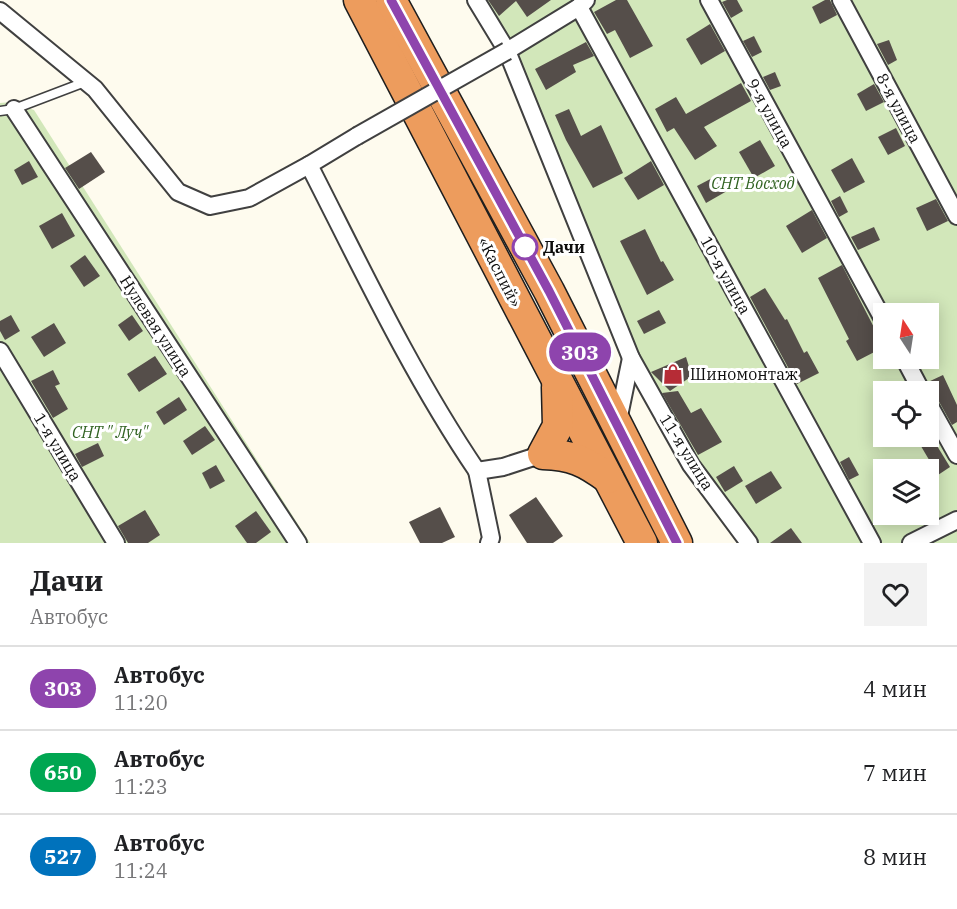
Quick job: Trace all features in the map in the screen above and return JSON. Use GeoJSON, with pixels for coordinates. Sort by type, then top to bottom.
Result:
{"type":"FeatureCollection","features":[{"type":"Feature","properties":{"kind":"highway","name":"«Каспий»"},"geometry":{"type":"LineString","coordinates":[[359,0],[642,543]]}},
{"type":"Feature","properties":{"kind":"highway","name":"«Каспий»"},"geometry":{"type":"LineString","coordinates":[[392,0],[549,291],[677,543]]}},
{"type":"Feature","properties":{"kind":"highway"},"geometry":{"type":"LineString","coordinates":[[557,381],[558,426],[543,454],[561,454],[585,461],[608,478]]}},
{"type":"Feature","properties":{"kind":"street","name":"11-я улица"},"geometry":{"type":"LineString","coordinates":[[476,0],[507,51],[631,358],[691,465],[748,543]]}},
{"type":"Feature","properties":{"kind":"street","name":"9-я улица"},"geometry":{"type":"LineString","coordinates":[[709,0],[874,303]]}},
{"type":"Feature","properties":{"kind":"street","name":"8-я улица"},"geometry":{"type":"LineString","coordinates":[[841,0],[957,216]]}},
{"type":"Feature","properties":{"kind":"street"},"geometry":{"type":"LineString","coordinates":[[0,11],[94,89],[178,192],[210,206],[249,198],[507,51],[583,4]]}},
{"type":"Feature","properties":{"kind":"street","name":"10-я улица"},"geometry":{"type":"LineString","coordinates":[[583,4],[873,543]]}},
{"type":"Feature","properties":{"kind":"street","name":"Нулевая улица"},"geometry":{"type":"LineString","coordinates":[[7,110],[298,543]]}},
{"type":"Feature","properties":{"kind":"street"},"geometry":{"type":"LineString","coordinates":[[309,165],[415,369],[448,428],[477,471],[491,538],[489,543]]}},
{"type":"Feature","properties":{"kind":"street","name":"1-я улица"},"geometry":{"type":"LineString","coordinates":[[0,351],[116,543]]}},
{"type":"Feature","properties":{"kind":"street"},"geometry":{"type":"LineString","coordinates":[[617,425],[631,358]]}},
{"type":"Feature","properties":{"kind":"street"},"geometry":{"type":"LineString","coordinates":[[939,423],[957,455]]}},
{"type":"Feature","properties":{"kind":"street"},"geometry":{"type":"LineString","coordinates":[[477,471],[503,467],[543,454]]}},
{"type":"Feature","properties":{"kind":"street"},"geometry":{"type":"LineString","coordinates":[[910,543],[957,520]]}},
{"type":"Feature","properties":{"kind":"lane"},"geometry":{"type":"LineString","coordinates":[[7,110],[85,82]]}},
{"type":"Feature","properties":{"kind":"green space","name":"СНТ Восход"},"geometry":{"type":"Polygon","coordinates":[[[471,0],[957,0],[957,543],[740,543],[689,471],[513,70],[471,0]]]}},
{"type":"Feature","properties":{"kind":"green space","name":"СНТ \" Луч\""},"geometry":{"type":"Polygon","coordinates":[[[11,102],[34,110],[310,543],[0,543],[0,103],[11,102]]]}},
{"type":"Feature","properties":{"kind":"building"},"geometry":{"type":"Polygon","coordinates":[[[488,0],[551,0],[527,17],[516,1],[499,16],[488,0]]]}},
{"type":"Feature","properties":{"kind":"building"},"geometry":{"type":"Polygon","coordinates":[[[616,0],[627,0],[653,46],[630,58],[615,30],[607,34],[594,12],[616,0]]]}},
{"type":"Feature","properties":{"kind":"building"},"geometry":{"type":"Polygon","coordinates":[[[737,0],[743,11],[731,18],[722,2],[737,0]]]}},
{"type":"Feature","properties":{"kind":"building"},"geometry":{"type":"Polygon","coordinates":[[[825,0],[830,0],[837,15],[820,24],[812,7],[825,0]]]}},
{"type":"Feature","properties":{"kind":"building"},"geometry":{"type":"Polygon","coordinates":[[[710,24],[725,51],[701,65],[686,39],[710,24]]]}},
{"type":"Feature","properties":{"kind":"building"},"geometry":{"type":"Polygon","coordinates":[[[754,36],[762,52],[752,57],[743,41],[754,36]]]}},
{"type":"Feature","properties":{"kind":"building"},"geometry":{"type":"Polygon","coordinates":[[[889,40],[897,60],[888,65],[877,44],[889,40]]]}},
{"type":"Feature","properties":{"kind":"building"},"geometry":{"type":"Polygon","coordinates":[[[586,42],[594,56],[573,65],[576,72],[546,90],[535,69],[586,42]]]}},
{"type":"Feature","properties":{"kind":"building"},"geometry":{"type":"Polygon","coordinates":[[[775,72],[781,86],[770,90],[763,77],[775,72]]]}},
{"type":"Feature","properties":{"kind":"building"},"geometry":{"type":"Polygon","coordinates":[[[741,83],[751,101],[704,127],[717,146],[695,160],[674,128],[667,132],[655,109],[676,97],[686,114],[741,83]]]}},
{"type":"Feature","properties":{"kind":"building"},"geometry":{"type":"Polygon","coordinates":[[[874,84],[884,102],[866,111],[857,94],[874,84]]]}},
{"type":"Feature","properties":{"kind":"building"},"geometry":{"type":"Polygon","coordinates":[[[569,109],[581,136],[601,125],[623,173],[593,188],[555,115],[569,109]]]}},
{"type":"Feature","properties":{"kind":"building"},"geometry":{"type":"Polygon","coordinates":[[[896,128],[905,146],[888,155],[878,137],[896,128]]]}},
{"type":"Feature","properties":{"kind":"building"},"geometry":{"type":"Polygon","coordinates":[[[760,140],[775,166],[754,178],[739,152],[760,140]]]}},
{"type":"Feature","properties":{"kind":"building"},"geometry":{"type":"Polygon","coordinates":[[[91,152],[105,172],[79,189],[65,168],[91,152]]]}},
{"type":"Feature","properties":{"kind":"building"},"geometry":{"type":"Polygon","coordinates":[[[852,158],[865,182],[844,193],[831,170],[852,158]]]}},
{"type":"Feature","properties":{"kind":"building"},"geometry":{"type":"Polygon","coordinates":[[[29,161],[38,177],[22,185],[14,170],[29,161]]]}},
{"type":"Feature","properties":{"kind":"building"},"geometry":{"type":"Polygon","coordinates":[[[651,161],[664,185],[638,200],[624,178],[651,161]]]}},
{"type":"Feature","properties":{"kind":"building"},"geometry":{"type":"Polygon","coordinates":[[[718,175],[727,191],[706,203],[697,186],[718,175]]]}},
{"type":"Feature","properties":{"kind":"building"},"geometry":{"type":"Polygon","coordinates":[[[840,196],[848,212],[839,217],[831,201],[840,196]]]}},
{"type":"Feature","properties":{"kind":"building"},"geometry":{"type":"Polygon","coordinates":[[[936,199],[948,221],[927,231],[916,208],[936,199]]]}},
{"type":"Feature","properties":{"kind":"building"},"geometry":{"type":"Polygon","coordinates":[[[812,210],[827,238],[802,253],[786,226],[812,210]]]}},
{"type":"Feature","properties":{"kind":"building"},"geometry":{"type":"Polygon","coordinates":[[[62,213],[75,236],[52,249],[39,226],[62,213]]]}},
{"type":"Feature","properties":{"kind":"building"},"geometry":{"type":"Polygon","coordinates":[[[874,227],[880,240],[858,250],[851,237],[874,227]]]}},
{"type":"Feature","properties":{"kind":"building"},"geometry":{"type":"Polygon","coordinates":[[[645,229],[661,262],[663,261],[674,280],[647,295],[620,241],[645,229]]]}},
{"type":"Feature","properties":{"kind":"building"},"geometry":{"type":"Polygon","coordinates":[[[85,255],[100,276],[84,287],[70,266],[85,255]]]}},
{"type":"Feature","properties":{"kind":"building"},"geometry":{"type":"Polygon","coordinates":[[[842,265],[873,326],[873,353],[857,361],[846,341],[849,339],[818,278],[842,265]]]}},
{"type":"Feature","properties":{"kind":"building"},"geometry":{"type":"Polygon","coordinates":[[[765,288],[785,320],[787,319],[804,353],[807,351],[819,373],[797,384],[750,297],[765,288]]]}},
{"type":"Feature","properties":{"kind":"building"},"geometry":{"type":"Polygon","coordinates":[[[659,310],[666,323],[644,334],[637,321],[659,310]]]}},
{"type":"Feature","properties":{"kind":"building"},"geometry":{"type":"Polygon","coordinates":[[[11,315],[20,331],[5,340],[0,331],[0,321],[11,315]]]}},
{"type":"Feature","properties":{"kind":"building"},"geometry":{"type":"Polygon","coordinates":[[[132,315],[143,331],[129,341],[118,325],[132,315]]]}},
{"type":"Feature","properties":{"kind":"building"},"geometry":{"type":"Polygon","coordinates":[[[54,323],[66,343],[44,357],[31,337],[54,323]]]}},
{"type":"Feature","properties":{"kind":"building"},"geometry":{"type":"Polygon","coordinates":[[[155,356],[167,374],[139,392],[127,374],[155,356]]]}},
{"type":"Feature","properties":{"kind":"building","name":"Шиномонтаж"},"geometry":{"type":"Polygon","coordinates":[[[686,357],[692,376],[670,391],[651,372],[686,357]]]}},
{"type":"Feature","properties":{"kind":"building"},"geometry":{"type":"Polygon","coordinates":[[[53,370],[60,384],[55,386],[68,409],[53,418],[31,381],[53,370]]]}},
{"type":"Feature","properties":{"kind":"building"},"geometry":{"type":"Polygon","coordinates":[[[943,375],[957,405],[957,422],[952,425],[939,402],[939,381],[930,381],[943,375]]]}},
{"type":"Feature","properties":{"kind":"building"},"geometry":{"type":"Polygon","coordinates":[[[678,391],[691,413],[701,408],[722,442],[698,455],[662,393],[678,391]]]}},
{"type":"Feature","properties":{"kind":"building"},"geometry":{"type":"Polygon","coordinates":[[[179,397],[187,410],[164,425],[156,412],[179,397]]]}},
{"type":"Feature","properties":{"kind":"building"},"geometry":{"type":"Polygon","coordinates":[[[205,426],[215,440],[192,455],[183,441],[205,426]]]}},
{"type":"Feature","properties":{"kind":"building"},"geometry":{"type":"Polygon","coordinates":[[[98,443],[104,456],[82,467],[75,454],[98,443]]]}},
{"type":"Feature","properties":{"kind":"building"},"geometry":{"type":"Polygon","coordinates":[[[921,447],[938,447],[950,467],[939,474],[939,459],[929,459],[921,447]]]}},
{"type":"Feature","properties":{"kind":"building"},"geometry":{"type":"Polygon","coordinates":[[[849,457],[859,475],[849,480],[840,462],[849,457]]]}},
{"type":"Feature","properties":{"kind":"building"},"geometry":{"type":"Polygon","coordinates":[[[216,465],[225,481],[210,489],[202,473],[216,465]]]}},
{"type":"Feature","properties":{"kind":"building"},"geometry":{"type":"Polygon","coordinates":[[[734,466],[743,481],[725,492],[716,477],[734,466]]]}},
{"type":"Feature","properties":{"kind":"building"},"geometry":{"type":"Polygon","coordinates":[[[771,471],[782,488],[756,504],[745,486],[771,471]]]}},
{"type":"Feature","properties":{"kind":"building"},"geometry":{"type":"Polygon","coordinates":[[[536,497],[563,536],[553,543],[527,543],[509,515],[536,497]]]}},
{"type":"Feature","properties":{"kind":"building"},"geometry":{"type":"Polygon","coordinates":[[[440,507],[455,537],[442,543],[420,543],[409,522],[440,507]]]}},
{"type":"Feature","properties":{"kind":"building"},"geometry":{"type":"Polygon","coordinates":[[[145,510],[160,535],[148,543],[128,543],[118,526],[145,510]]]}},
{"type":"Feature","properties":{"kind":"building"},"geometry":{"type":"Polygon","coordinates":[[[256,511],[271,532],[256,543],[247,543],[235,526],[256,511]]]}},
{"type":"Feature","properties":{"kind":"building"},"geometry":{"type":"Polygon","coordinates":[[[791,528],[802,543],[770,543],[791,528]]]}},
{"type":"Feature","properties":{"kind":"bus line","name":"303"},"geometry":{"type":"LineString","coordinates":[[391,0],[549,291],[677,543]]}},
{"type":"Feature","properties":{"kind":"place","name":"Дачи"},"geometry":{"type":"Point","coordinates":[525,247]}},
{"type":"Feature","properties":{"kind":"place","name":"Шиномонтаж"},"geometry":{"type":"Point","coordinates":[673,374]}}]}
